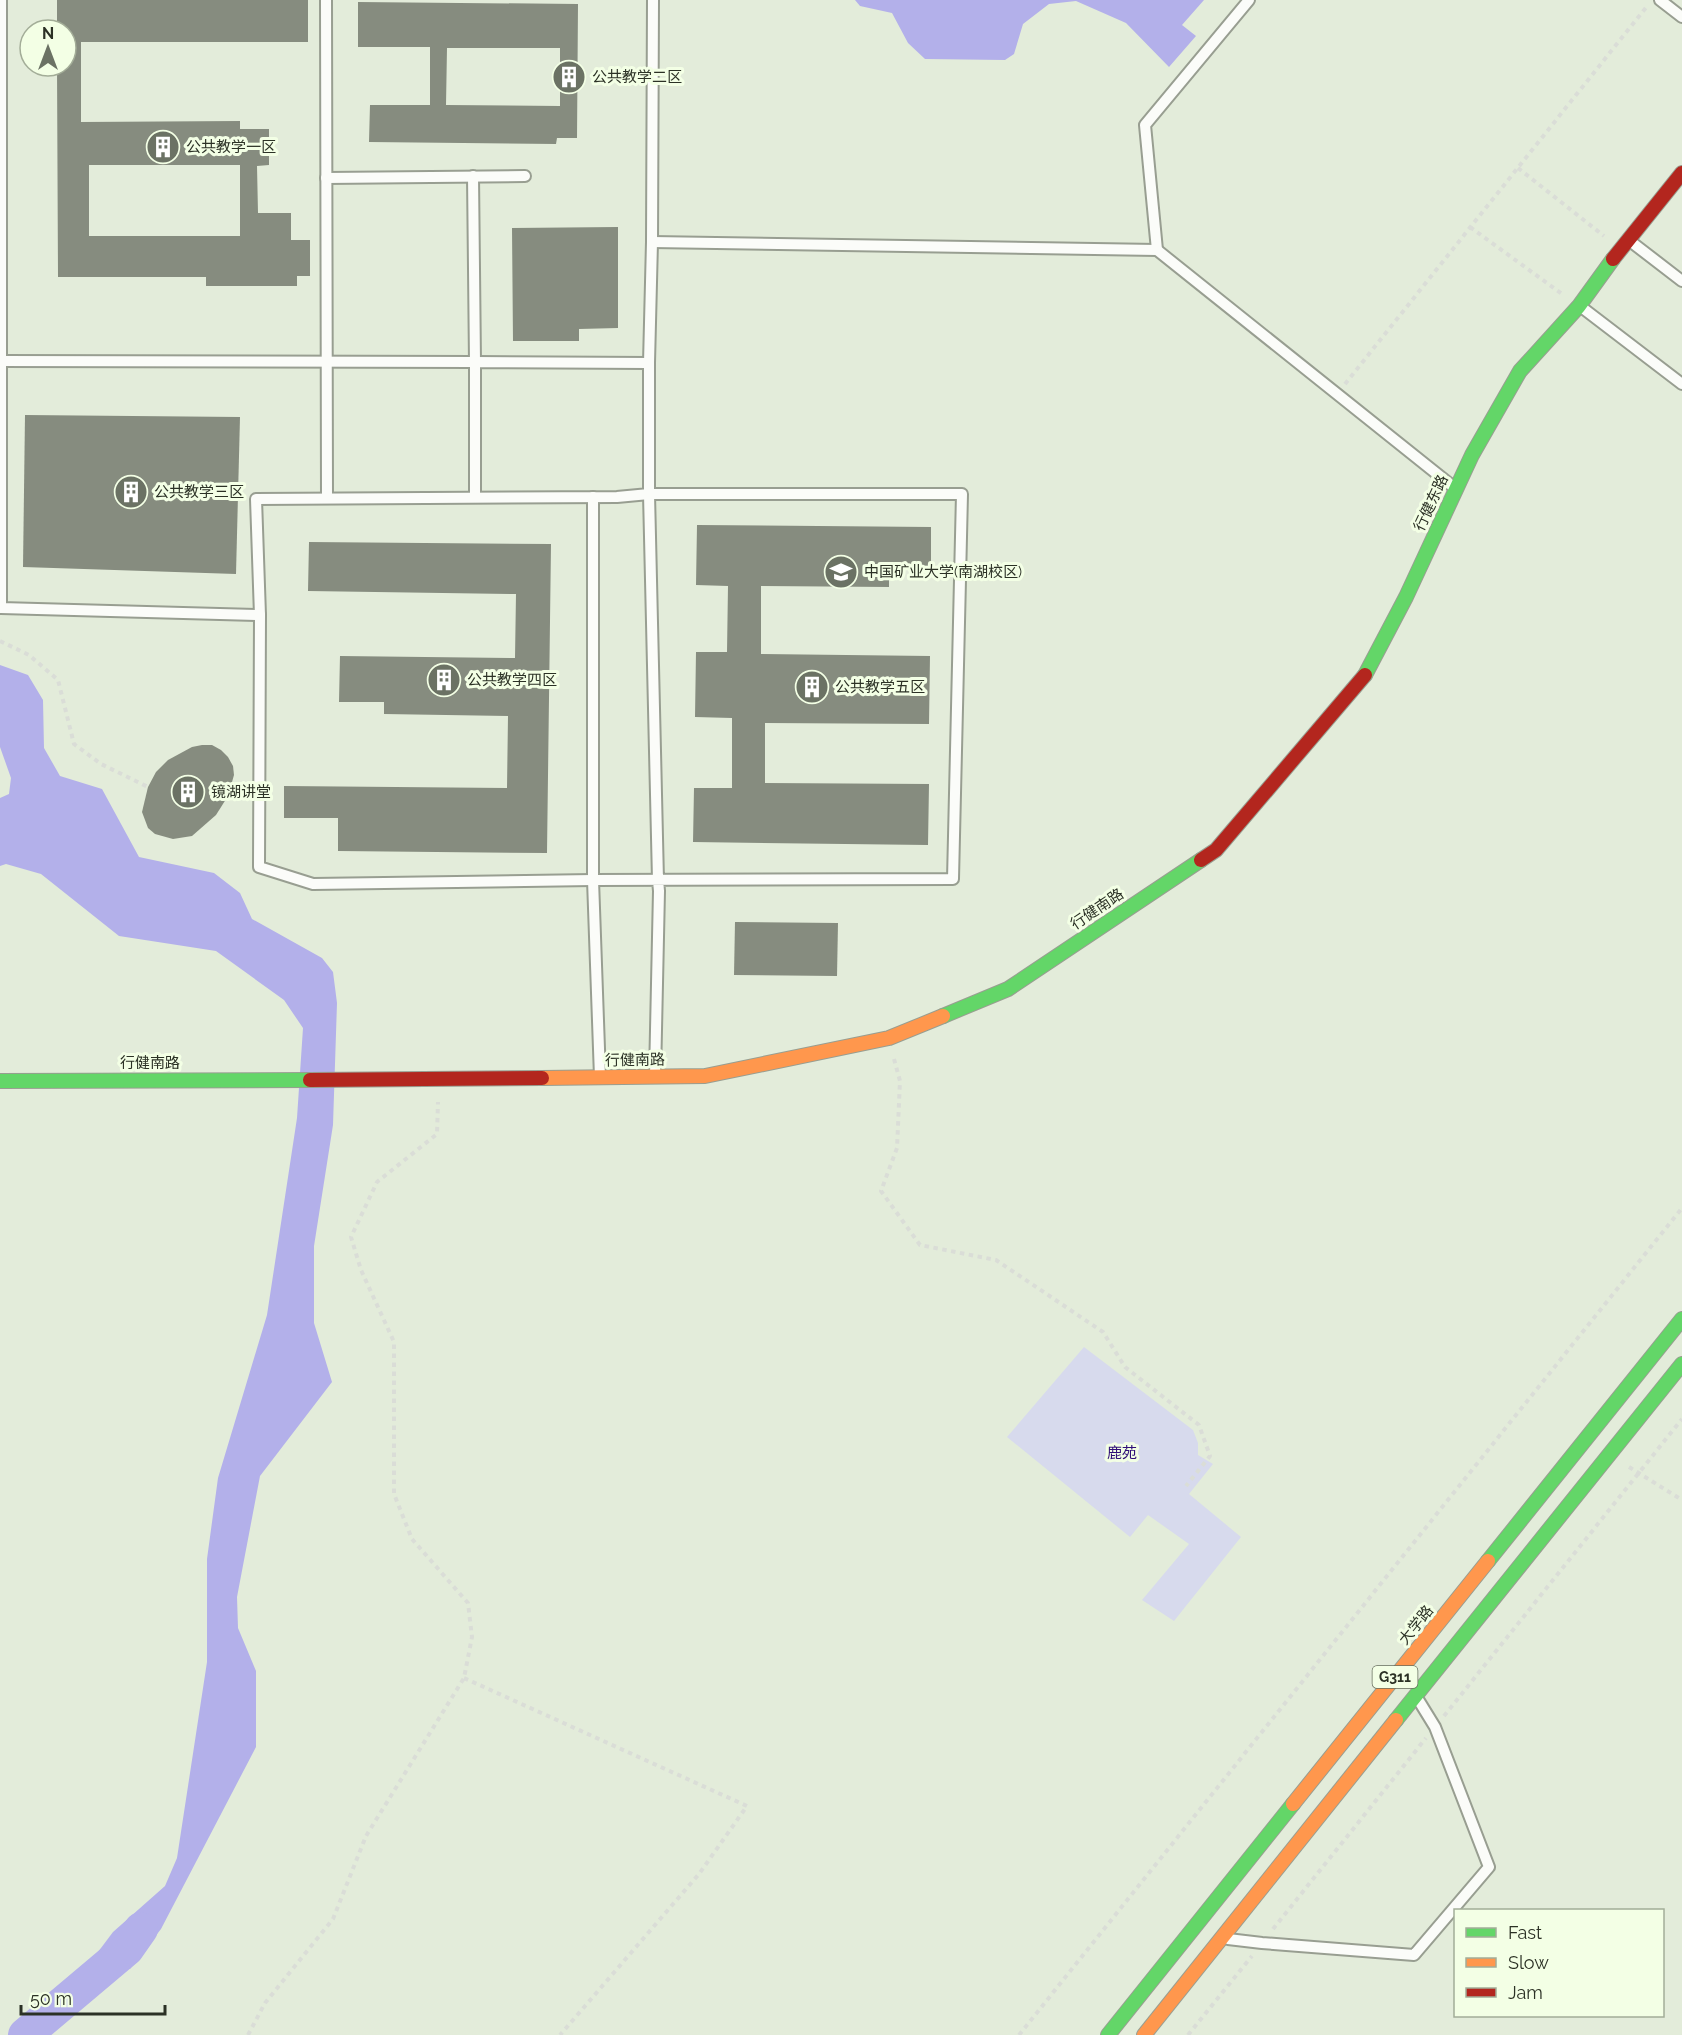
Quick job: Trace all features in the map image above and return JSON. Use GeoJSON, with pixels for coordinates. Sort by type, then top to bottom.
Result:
{"type":"FeatureCollection","features":[{"type":"Feature","properties":{"kind":"main road","name":"行健东路"},"geometry":{"type":"LineString","coordinates":[[1216,850],[1364,676],[1406,597],[1472,455],[1520,371],[1579,306],[1682,173]]}},
{"type":"Feature","properties":{"kind":"main road","name":"行健南路"},"geometry":{"type":"LineString","coordinates":[[0,1081],[705,1076],[889,1038],[1008,989],[1216,850]]}},
{"type":"Feature","properties":{"kind":"main road","name":"大学路"},"geometry":{"type":"LineString","coordinates":[[1108,2035],[1682,1319]]}},
{"type":"Feature","properties":{"kind":"main road","name":"G311"},"geometry":{"type":"LineString","coordinates":[[1144,2035],[1682,1364]]}},
{"type":"Feature","properties":{"kind":"lane"},"geometry":{"type":"LineString","coordinates":[[1,0],[1,608],[260,615]]}},
{"type":"Feature","properties":{"kind":"lane"},"geometry":{"type":"LineString","coordinates":[[326,0],[327,498]]}},
{"type":"Feature","properties":{"kind":"lane"},"geometry":{"type":"LineString","coordinates":[[653,0],[649,494],[658,880],[655,1077]]}},
{"type":"Feature","properties":{"kind":"lane"},"geometry":{"type":"LineString","coordinates":[[1157,250],[1145,125],[1249,0]]}},
{"type":"Feature","properties":{"kind":"lane"},"geometry":{"type":"LineString","coordinates":[[1660,0],[1682,18]]}},
{"type":"Feature","properties":{"kind":"lane"},"geometry":{"type":"LineString","coordinates":[[473,176],[475,497]]}},
{"type":"Feature","properties":{"kind":"lane"},"geometry":{"type":"LineString","coordinates":[[326,178],[525,176]]}},
{"type":"Feature","properties":{"kind":"lane"},"geometry":{"type":"LineString","coordinates":[[652,242],[1157,250],[1456,489]]}},
{"type":"Feature","properties":{"kind":"lane"},"geometry":{"type":"LineString","coordinates":[[1625,245],[1682,281]]}},
{"type":"Feature","properties":{"kind":"lane"},"geometry":{"type":"LineString","coordinates":[[1579,306],[1682,384]]}},
{"type":"Feature","properties":{"kind":"lane"},"geometry":{"type":"LineString","coordinates":[[1,361],[649,363]]}},
{"type":"Feature","properties":{"kind":"lane"},"geometry":{"type":"LineString","coordinates":[[649,494],[962,494],[953,879],[593,880],[313,884],[259,867],[260,615],[256,499],[592,497],[649,494]]}},
{"type":"Feature","properties":{"kind":"lane"},"geometry":{"type":"LineString","coordinates":[[592,497],[593,880],[600,1077]]}},
{"type":"Feature","properties":{"kind":"lane"},"geometry":{"type":"LineString","coordinates":[[1222,1938],[1414,1954],[1489,1867],[1435,1727],[1416,1696]]}},
{"type":"Feature","properties":{"kind":"path"},"geometry":{"type":"LineString","coordinates":[[1337,394],[1652,0]]}},
{"type":"Feature","properties":{"kind":"path"},"geometry":{"type":"LineString","coordinates":[[1518,168],[1625,245]]}},
{"type":"Feature","properties":{"kind":"path"},"geometry":{"type":"LineString","coordinates":[[1470,227],[1579,306]]}},
{"type":"Feature","properties":{"kind":"path"},"geometry":{"type":"LineString","coordinates":[[0,641],[29,655],[58,681],[74,744],[100,764],[148,787]]}},
{"type":"Feature","properties":{"kind":"path"},"geometry":{"type":"LineString","coordinates":[[889,1038],[900,1081],[898,1137],[897,1148],[881,1191],[920,1245],[996,1260],[1103,1332],[1125,1367],[1200,1425],[1210,1456],[1186,1486]]}},
{"type":"Feature","properties":{"kind":"path"},"geometry":{"type":"LineString","coordinates":[[248,2035],[265,2003],[333,1919],[366,1836],[464,1678],[472,1637],[468,1602],[412,1539],[393,1494],[393,1342],[361,1270],[351,1237],[377,1182],[437,1134],[438,1098]]}},
{"type":"Feature","properties":{"kind":"path"},"geometry":{"type":"LineString","coordinates":[[1019,2035],[1682,1208]]}},
{"type":"Feature","properties":{"kind":"path"},"geometry":{"type":"LineString","coordinates":[[1611,1452],[1638,1474],[1682,1500]]}},
{"type":"Feature","properties":{"kind":"path"},"geometry":{"type":"LineString","coordinates":[[464,1678],[747,1806],[699,1874],[560,2035]]}},
{"type":"Feature","properties":{"kind":"green space","name":"鹿苑"},"geometry":{"type":"Polygon","coordinates":[[[1084,1347],[1193,1430],[1198,1443],[1198,1455],[1213,1464],[1189,1494],[1241,1537],[1174,1621],[1142,1600],[1189,1544],[1148,1515],[1130,1537],[1007,1437],[1084,1347]]]}},
{"type":"Feature","properties":{"kind":"water"},"geometry":{"type":"Polygon","coordinates":[[[855,0],[1204,0],[1182,25],[1196,36],[1169,67],[1126,23],[1076,1],[1049,4],[1023,24],[1014,54],[1005,60],[925,59],[908,43],[892,13],[860,6],[855,0]]]}},
{"type":"Feature","properties":{"kind":"water"},"geometry":{"type":"Polygon","coordinates":[[[0,665],[28,675],[43,700],[44,748],[60,776],[102,789],[139,857],[214,873],[240,893],[252,919],[322,958],[333,972],[337,1003],[333,1125],[314,1246],[314,1323],[332,1382],[260,1476],[237,1597],[238,1628],[256,1671],[256,1747],[161,1929],[130,1969],[92,1960],[113,1932],[165,1886],[177,1858],[207,1662],[207,1559],[218,1478],[267,1315],[297,1118],[303,1028],[284,1000],[216,951],[119,936],[41,874],[6,864],[0,866],[0,798],[9,794],[11,778],[0,747],[0,665]]]}},
{"type":"Feature","properties":{"kind":"building","name":"公共教学一区"},"geometry":{"type":"Polygon","coordinates":[[[57,0],[308,0],[308,42],[81,42],[81,122],[240,121],[240,129],[269,129],[269,165],[257,166],[258,213],[291,213],[291,240],[310,240],[310,276],[297,276],[297,286],[206,286],[206,277],[58,277],[57,78],[78,78],[78,18],[57,18],[57,0]],[[89,165],[89,236],[240,236],[240,165],[89,165]]]}},
{"type":"Feature","properties":{"kind":"building","name":"公共教学二区"},"geometry":{"type":"Polygon","coordinates":[[[358,2],[578,4],[577,138],[557,138],[556,144],[369,142],[370,105],[430,105],[430,47],[358,47],[358,2]],[[447,48],[446,105],[560,106],[560,48],[447,48]]]}},
{"type":"Feature","properties":{"kind":"building"},"geometry":{"type":"Polygon","coordinates":[[[618,227],[618,328],[579,329],[579,341],[513,341],[512,228],[618,227]]]}},
{"type":"Feature","properties":{"kind":"building","name":"公共教学三区"},"geometry":{"type":"Polygon","coordinates":[[[25,415],[240,417],[236,574],[23,567],[25,415]]]}},
{"type":"Feature","properties":{"kind":"building","name":"公共教学五区"},"geometry":{"type":"Polygon","coordinates":[[[697,525],[931,527],[931,567],[889,567],[889,587],[761,586],[761,654],[930,656],[929,724],[765,723],[765,783],[929,784],[928,845],[693,842],[694,788],[732,788],[732,718],[695,717],[696,652],[727,652],[728,586],[696,585],[697,525]]]}},
{"type":"Feature","properties":{"kind":"building","name":"公共教学四区"},"geometry":{"type":"Polygon","coordinates":[[[309,542],[551,544],[547,853],[338,851],[338,818],[284,818],[284,786],[507,788],[508,716],[384,714],[384,702],[339,702],[340,656],[515,658],[516,594],[308,591],[309,542]]]}},
{"type":"Feature","properties":{"kind":"building","name":"镜湖讲堂"},"geometry":{"type":"Polygon","coordinates":[[[212,745],[221,750],[233,766],[234,775],[228,796],[216,815],[192,836],[173,839],[155,834],[148,828],[142,812],[148,787],[156,772],[168,760],[192,747],[212,745]]]}},
{"type":"Feature","properties":{"kind":"building"},"geometry":{"type":"Polygon","coordinates":[[[735,922],[838,923],[837,976],[734,975],[735,922]]]}},
{"type":"Feature","properties":{"kind":"waterway"},"geometry":{"type":"LineString","coordinates":[[25,2035],[127,1949],[141,1929]]}},
{"type":"Feature","properties":{"kind":"traffic: fast"},"geometry":{"type":"LineString","coordinates":[[1365,675],[1406,597],[1472,455],[1520,371],[1579,306],[1613,259]]}},
{"type":"Feature","properties":{"kind":"traffic: fast"},"geometry":{"type":"LineString","coordinates":[[943,1016],[1008,989],[1201,860]]}},
{"type":"Feature","properties":{"kind":"traffic: fast"},"geometry":{"type":"LineString","coordinates":[[0,1081],[310,1080]]}},
{"type":"Feature","properties":{"kind":"traffic: fast"},"geometry":{"type":"LineString","coordinates":[[1488,1561],[1682,1319]]}},
{"type":"Feature","properties":{"kind":"traffic: fast"},"geometry":{"type":"LineString","coordinates":[[1396,1720],[1682,1364]]}},
{"type":"Feature","properties":{"kind":"traffic: fast"},"geometry":{"type":"LineString","coordinates":[[1108,2035],[1293,1804]]}},
{"type":"Feature","properties":{"kind":"traffic: slow"},"geometry":{"type":"LineString","coordinates":[[542,1078],[705,1076],[889,1038],[943,1016]]}},
{"type":"Feature","properties":{"kind":"traffic: slow"},"geometry":{"type":"LineString","coordinates":[[1293,1804],[1488,1561]]}},
{"type":"Feature","properties":{"kind":"traffic: slow"},"geometry":{"type":"LineString","coordinates":[[1144,2035],[1396,1720]]}},
{"type":"Feature","properties":{"kind":"traffic: jam"},"geometry":{"type":"LineString","coordinates":[[1613,259],[1682,173]]}},
{"type":"Feature","properties":{"kind":"traffic: jam"},"geometry":{"type":"LineString","coordinates":[[1201,860],[1216,850],[1365,675]]}},
{"type":"Feature","properties":{"kind":"traffic: jam"},"geometry":{"type":"LineString","coordinates":[[310,1080],[542,1078]]}},
{"type":"Feature","properties":{"kind":"place","name":"公共教学二区"},"geometry":{"type":"Point","coordinates":[569,77]}},
{"type":"Feature","properties":{"kind":"place","name":"公共教学一区"},"geometry":{"type":"Point","coordinates":[163,147]}},
{"type":"Feature","properties":{"kind":"place","name":"公共教学三区"},"geometry":{"type":"Point","coordinates":[131,492]}},
{"type":"Feature","properties":{"kind":"place","name":"中国矿业大学(南湖校区)"},"geometry":{"type":"Point","coordinates":[841,572]}},
{"type":"Feature","properties":{"kind":"place","name":"公共教学四区"},"geometry":{"type":"Point","coordinates":[444,680]}},
{"type":"Feature","properties":{"kind":"place","name":"公共教学五区"},"geometry":{"type":"Point","coordinates":[812,687]}},
{"type":"Feature","properties":{"kind":"place","name":"镜湖讲堂"},"geometry":{"type":"Point","coordinates":[188,792]}}]}
